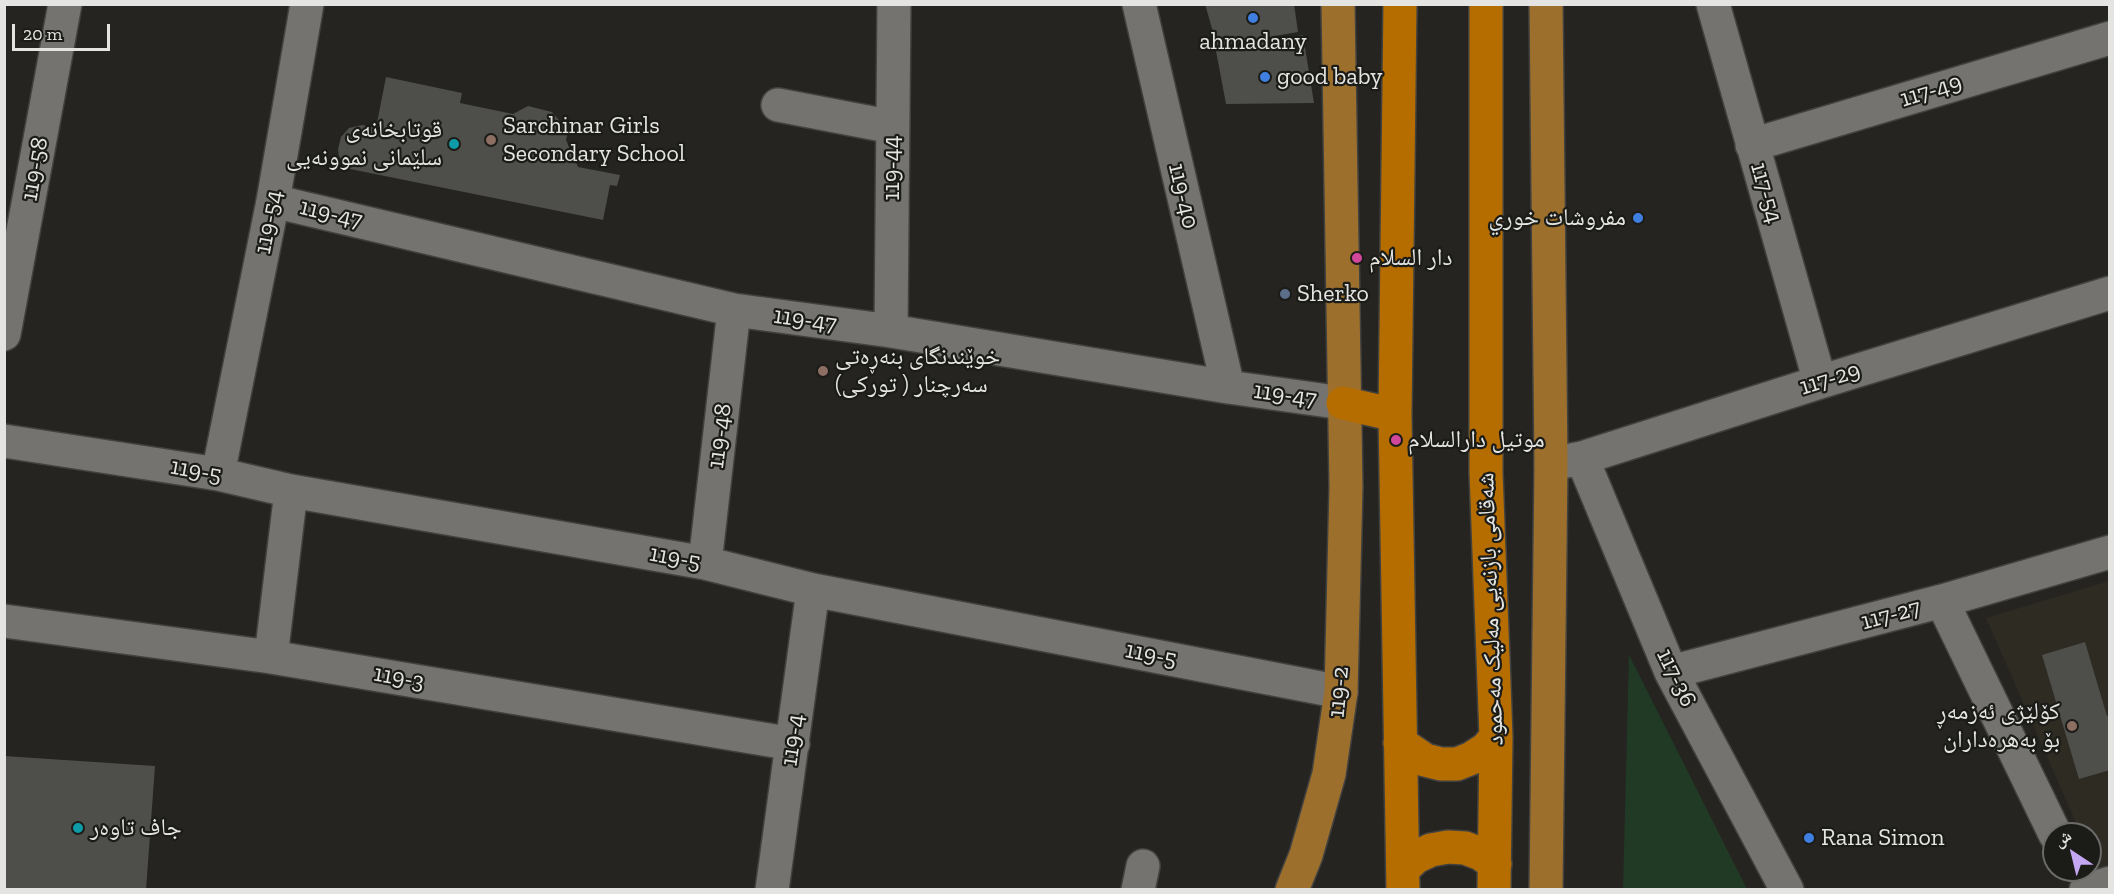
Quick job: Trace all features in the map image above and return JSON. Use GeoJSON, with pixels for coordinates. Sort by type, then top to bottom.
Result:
{"type":"FeatureCollection","features":[{"type":"Feature","properties":{"kind":"highway"},"geometry":{"type":"LineString","coordinates":[[1400,4],[1395,415],[1403,879]]}},
{"type":"Feature","properties":{"kind":"highway","name":"شەقامی بازنەیی مەلیک مەحمود"},"geometry":{"type":"LineString","coordinates":[[1486,4],[1486,472],[1496,737],[1495,877]]}},
{"type":"Feature","properties":{"kind":"highway"},"geometry":{"type":"LineString","coordinates":[[1344,403],[1395,415]]}},
{"type":"Feature","properties":{"kind":"highway"},"geometry":{"type":"LineString","coordinates":[[1400,743],[1425,760],[1441,765],[1457,764],[1472,758],[1486,749],[1496,737]]}},
{"type":"Feature","properties":{"kind":"highway"},"geometry":{"type":"LineString","coordinates":[[1403,879],[1416,857],[1431,850],[1448,847],[1465,848],[1481,854],[1495,877]]}},
{"type":"Feature","properties":{"kind":"main road","name":"119-2"},"geometry":{"type":"LineString","coordinates":[[1292,890],[1306,855],[1329,774],[1341,692],[1346,488],[1338,4]]}},
{"type":"Feature","properties":{"kind":"main road"},"geometry":{"type":"LineString","coordinates":[[1546,4],[1567,461],[1546,890]]}},
{"type":"Feature","properties":{"kind":"street","name":"119-58"},"geometry":{"type":"LineString","coordinates":[[4,334],[65,4]]}},
{"type":"Feature","properties":{"kind":"street","name":"119-54"},"geometry":{"type":"LineString","coordinates":[[218,474],[273,201],[307,4]]}},
{"type":"Feature","properties":{"kind":"street","name":"119-44"},"geometry":{"type":"LineString","coordinates":[[891,332],[894,4]]}},
{"type":"Feature","properties":{"kind":"street","name":"119-40"},"geometry":{"type":"LineString","coordinates":[[1139,4],[1228,387]]}},
{"type":"Feature","properties":{"kind":"street","name":"117-54"},"geometry":{"type":"LineString","coordinates":[[1713,4],[1820,382]]}},
{"type":"Feature","properties":{"kind":"street","name":"117-49"},"geometry":{"type":"LineString","coordinates":[[1752,145],[2109,38]]}},
{"type":"Feature","properties":{"kind":"street"},"geometry":{"type":"LineString","coordinates":[[778,105],[893,127]]}},
{"type":"Feature","properties":{"kind":"street","name":"119-47"},"geometry":{"type":"LineString","coordinates":[[273,201],[734,310],[891,332],[1228,387],[1344,403]]}},
{"type":"Feature","properties":{"kind":"street","name":"117-29"},"geometry":{"type":"LineString","coordinates":[[1567,461],[2109,293]]}},
{"type":"Feature","properties":{"kind":"street","name":"119-48"},"geometry":{"type":"LineString","coordinates":[[705,563],[734,310]]}},
{"type":"Feature","properties":{"kind":"street","name":"119-5"},"geometry":{"type":"LineString","coordinates":[[4,441],[218,474],[291,491],[705,563],[813,590],[1341,692]]}},
{"type":"Feature","properties":{"kind":"street","name":"117-36"},"geometry":{"type":"LineString","coordinates":[[1567,461],[1671,672],[1787,890]]}},
{"type":"Feature","properties":{"kind":"street"},"geometry":{"type":"LineString","coordinates":[[271,657],[291,491]]}},
{"type":"Feature","properties":{"kind":"street","name":"117-27"},"geometry":{"type":"LineString","coordinates":[[1671,672],[1942,601],[2109,552]]}},
{"type":"Feature","properties":{"kind":"street","name":"119-4"},"geometry":{"type":"LineString","coordinates":[[772,890],[813,590]]}},
{"type":"Feature","properties":{"kind":"street"},"geometry":{"type":"LineString","coordinates":[[1942,601],[2049,822]]}},
{"type":"Feature","properties":{"kind":"street","name":"119-3"},"geometry":{"type":"LineString","coordinates":[[4,621],[271,657],[793,744]]}},
{"type":"Feature","properties":{"kind":"street"},"geometry":{"type":"LineString","coordinates":[[2084,890],[2109,883]]}},
{"type":"Feature","properties":{"kind":"shaded area","name":"کۆلێژی ئەزمەڕ بۆ بەهرەداران"},"geometry":{"type":"Polygon","coordinates":[[[2109,581],[2109,867],[2102,869],[2102,822],[2076,822],[1986,618],[2109,581]]]}},
{"type":"Feature","properties":{"kind":"green space"},"geometry":{"type":"Polygon","coordinates":[[[1629,655],[1747,889],[1623,889],[1629,655]]]}},
{"type":"Feature","properties":{"kind":"building","name":"ahmadany"},"geometry":{"type":"Polygon","coordinates":[[[1205,4],[1294,4],[1298,32],[1217,46],[1205,4]]]}},
{"type":"Feature","properties":{"kind":"building","name":"good baby"},"geometry":{"type":"Polygon","coordinates":[[[1303,35],[1314,103],[1226,104],[1216,51],[1303,35]]]}},
{"type":"Feature","properties":{"kind":"building","name":"قوتابخانەی سلێمانی نموونەیی"},"geometry":{"type":"Polygon","coordinates":[[[386,77],[462,93],[460,103],[513,114],[528,106],[552,112],[568,131],[566,140],[578,167],[620,175],[617,186],[610,185],[603,220],[350,169],[339,156],[341,137],[349,128],[362,125],[376,128],[386,77]]]}},
{"type":"Feature","properties":{"kind":"building"},"geometry":{"type":"Polygon","coordinates":[[[2085,642],[2107,716],[2110,716],[2110,770],[2079,779],[2042,655],[2085,642]]]}},
{"type":"Feature","properties":{"kind":"building","name":"جاف تاوەر"},"geometry":{"type":"Polygon","coordinates":[[[4,756],[155,766],[146,890],[4,890],[4,756]]]}},
{"type":"Feature","properties":{"kind":"place","name":"ahmadany"},"geometry":{"type":"Point","coordinates":[1253,18]}},
{"type":"Feature","properties":{"kind":"place","name":"good baby"},"geometry":{"type":"Point","coordinates":[1265,77]}},
{"type":"Feature","properties":{"kind":"place","name":"Sarchinar Girls Secondary School"},"geometry":{"type":"Point","coordinates":[491,140]}},
{"type":"Feature","properties":{"kind":"place","name":"قوتابخانەی سلێمانی نموونەیی"},"geometry":{"type":"Point","coordinates":[454,144]}},
{"type":"Feature","properties":{"kind":"place","name":"مفروشات خوري"},"geometry":{"type":"Point","coordinates":[1638,218]}},
{"type":"Feature","properties":{"kind":"place","name":"دار السلام"},"geometry":{"type":"Point","coordinates":[1357,258]}},
{"type":"Feature","properties":{"kind":"place","name":"Sherko"},"geometry":{"type":"Point","coordinates":[1285,294]}},
{"type":"Feature","properties":{"kind":"place","name":"خوێندنگای بنەڕەتی سەرچنار ( تورکی)"},"geometry":{"type":"Point","coordinates":[823,371]}},
{"type":"Feature","properties":{"kind":"place","name":"موتيل دارالسلام"},"geometry":{"type":"Point","coordinates":[1396,440]}},
{"type":"Feature","properties":{"kind":"place","name":"کۆلێژی ئەزمەڕ بۆ بەهرەداران"},"geometry":{"type":"Point","coordinates":[2072,726]}},
{"type":"Feature","properties":{"kind":"place","name":"جاف تاوەر"},"geometry":{"type":"Point","coordinates":[78,828]}},
{"type":"Feature","properties":{"kind":"place","name":"Rana Simon"},"geometry":{"type":"Point","coordinates":[1809,838]}}]}
